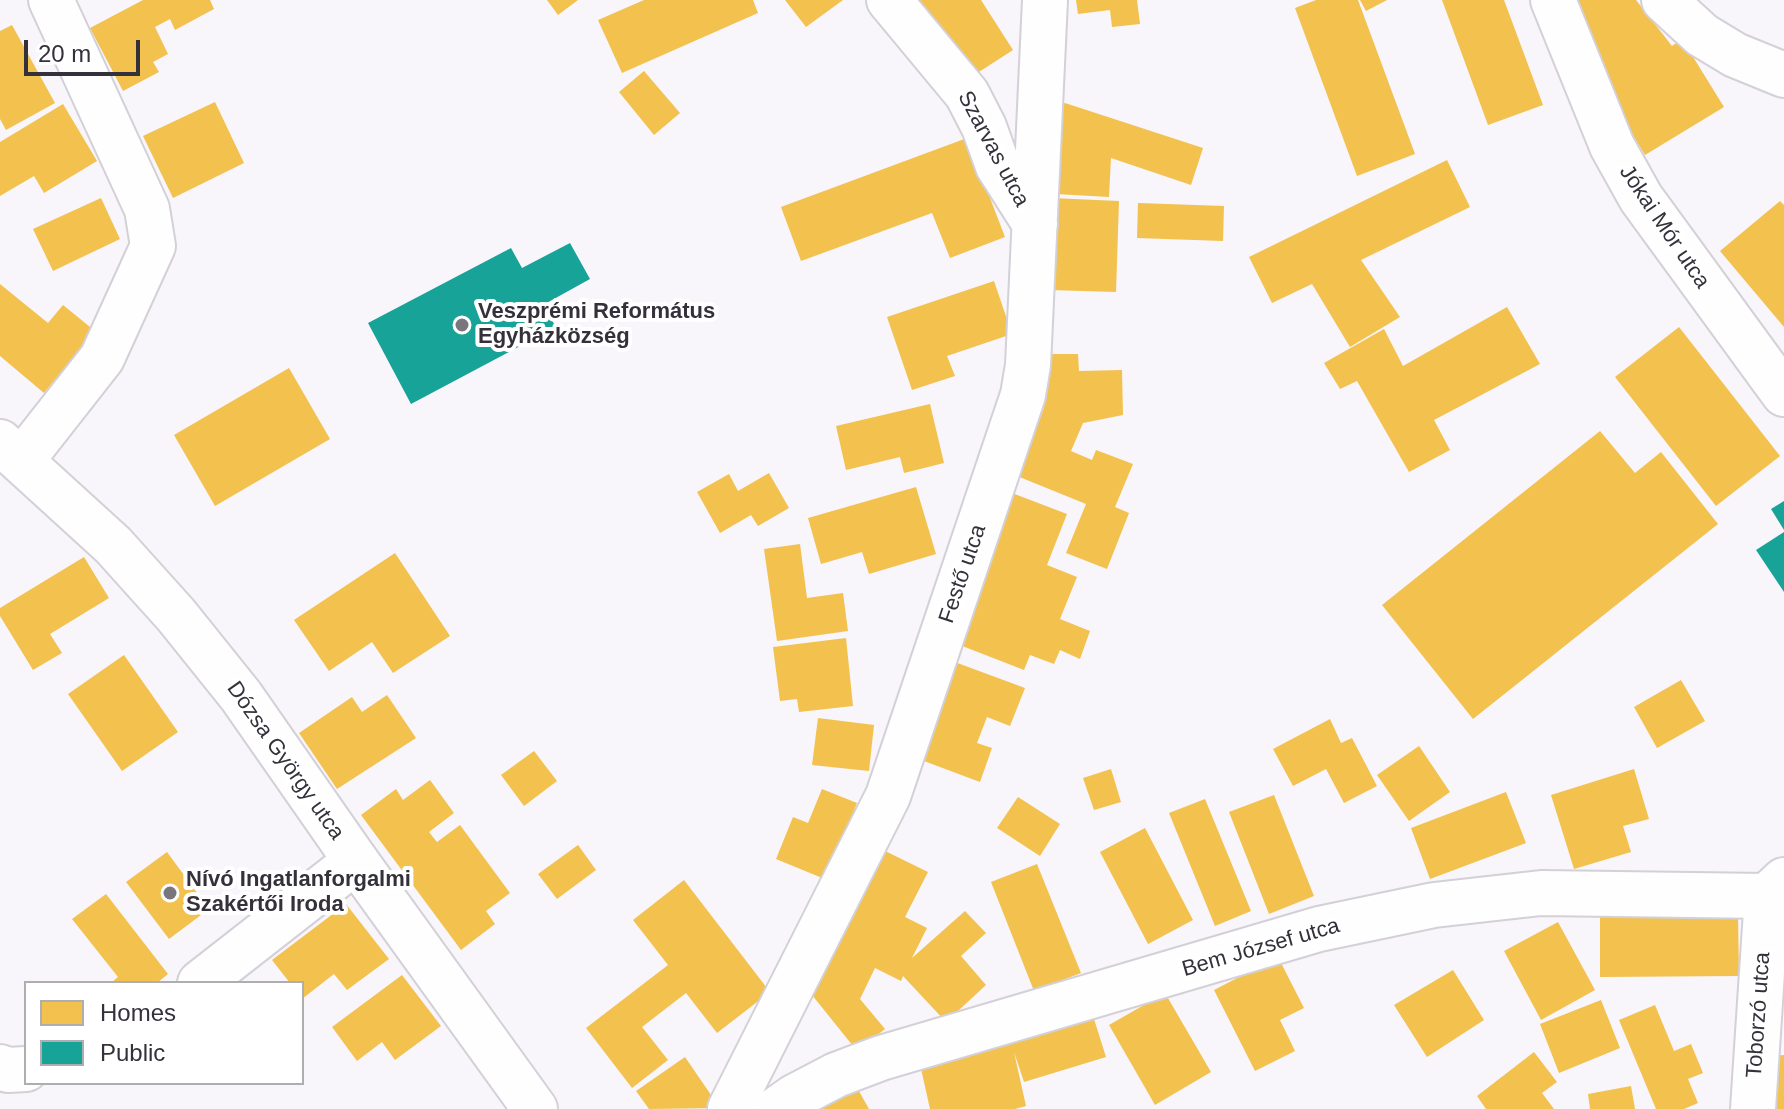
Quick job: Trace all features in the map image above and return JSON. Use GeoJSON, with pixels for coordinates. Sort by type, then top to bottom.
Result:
{"type":"FeatureCollection","features":[{"type":"Feature","properties":{"kind":"street"},"geometry":{"type":"LineString","coordinates":[[11,451],[102,358],[153,246],[147,209],[51,0]]}},
{"type":"Feature","properties":{"kind":"street","name":"Szarvas utca"},"geometry":{"type":"LineString","coordinates":[[889,0],[967,94],[984,127],[998,166],[1035,224]]}},
{"type":"Feature","properties":{"kind":"street","name":"Festő utca"},"geometry":{"type":"LineString","coordinates":[[730,1109],[888,796],[1023,395],[1028,365],[1045,0]]}},
{"type":"Feature","properties":{"kind":"street","name":"Jókai Mór utca"},"geometry":{"type":"LineString","coordinates":[[1553,0],[1612,146],[1641,198],[1784,394]]}},
{"type":"Feature","properties":{"kind":"street"},"geometry":{"type":"LineString","coordinates":[[1664,0],[1713,42],[1735,55],[1784,75]]}},
{"type":"Feature","properties":{"kind":"street","name":"Dózsa György utca"},"geometry":{"type":"LineString","coordinates":[[11,451],[113,545],[176,615],[241,696],[535,1109]]}},
{"type":"Feature","properties":{"kind":"street"},"geometry":{"type":"LineString","coordinates":[[203,981],[356,861]]}},
{"type":"Feature","properties":{"kind":"street","name":"Bem József utca"},"geometry":{"type":"LineString","coordinates":[[777,1109],[836,1075],[881,1058],[1319,929],[1434,905],[1541,893],[1776,888]]}},
{"type":"Feature","properties":{"kind":"street","name":"Toborzó utca"},"geometry":{"type":"LineString","coordinates":[[1753,1109],[1776,888]]}},
{"type":"Feature","properties":{"kind":"street"},"geometry":{"type":"LineString","coordinates":[[0,1067],[24,1069]]}},
{"type":"Feature","properties":{"kind":"building: Homes"},"geometry":{"type":"Polygon","coordinates":[[[143,0],[210,0],[214,9],[175,30],[170,19],[155,27],[168,54],[153,62],[159,72],[123,91],[90,28],[143,0]]]}},
{"type":"Feature","properties":{"kind":"building: Homes"},"geometry":{"type":"Polygon","coordinates":[[[547,0],[578,0],[558,15],[547,0]]]}},
{"type":"Feature","properties":{"kind":"building: Homes"},"geometry":{"type":"Polygon","coordinates":[[[644,0],[753,0],[758,13],[622,73],[598,20],[644,0]]]}},
{"type":"Feature","properties":{"kind":"building: Homes"},"geometry":{"type":"Polygon","coordinates":[[[785,0],[843,0],[806,27],[785,0]]]}},
{"type":"Feature","properties":{"kind":"building: Homes"},"geometry":{"type":"Polygon","coordinates":[[[912,0],[981,0],[1013,50],[968,79],[912,0]]]}},
{"type":"Feature","properties":{"kind":"building: Homes"},"geometry":{"type":"Polygon","coordinates":[[[1076,0],[1137,0],[1140,24],[1112,27],[1110,10],[1078,14],[1076,0]]]}},
{"type":"Feature","properties":{"kind":"building: Homes"},"geometry":{"type":"Polygon","coordinates":[[[1316,0],[1358,0],[1415,154],[1357,176],[1295,8],[1316,0]]]}},
{"type":"Feature","properties":{"kind":"building: Homes"},"geometry":{"type":"Polygon","coordinates":[[[1360,0],[1387,0],[1366,11],[1360,0]]]}},
{"type":"Feature","properties":{"kind":"building: Homes"},"geometry":{"type":"Polygon","coordinates":[[[1442,0],[1504,0],[1543,105],[1488,125],[1442,0]]]}},
{"type":"Feature","properties":{"kind":"building: Homes"},"geometry":{"type":"Polygon","coordinates":[[[1571,0],[1636,0],[1672,46],[1682,39],[1724,107],[1645,155],[1603,87],[1571,0]]]}},
{"type":"Feature","properties":{"kind":"building: Homes"},"geometry":{"type":"Polygon","coordinates":[[[12,25],[55,103],[6,130],[0,119],[0,31],[12,25]]]}},
{"type":"Feature","properties":{"kind":"building: Homes"},"geometry":{"type":"Polygon","coordinates":[[[644,71],[680,113],[654,135],[619,92],[644,71]]]}},
{"type":"Feature","properties":{"kind":"building: Homes"},"geometry":{"type":"Polygon","coordinates":[[[215,102],[244,163],[173,198],[143,136],[215,102]]]}},
{"type":"Feature","properties":{"kind":"building: Homes"},"geometry":{"type":"Polygon","coordinates":[[[1065,103],[1203,148],[1191,185],[1111,158],[1109,197],[1056,194],[1061,105],[1065,103]]]}},
{"type":"Feature","properties":{"kind":"building: Homes"},"geometry":{"type":"Polygon","coordinates":[[[63,104],[97,161],[44,193],[34,176],[0,196],[0,142],[63,104]]]}},
{"type":"Feature","properties":{"kind":"building: Homes"},"geometry":{"type":"Polygon","coordinates":[[[967,138],[1005,237],[950,258],[932,213],[801,261],[781,207],[967,138]]]}},
{"type":"Feature","properties":{"kind":"building: Homes"},"geometry":{"type":"Polygon","coordinates":[[[1447,160],[1470,207],[1361,260],[1400,317],[1350,347],[1312,284],[1272,303],[1249,257],[1447,160]]]}},
{"type":"Feature","properties":{"kind":"building: Homes"},"geometry":{"type":"Polygon","coordinates":[[[101,198],[120,239],[53,271],[33,229],[101,198]]]}},
{"type":"Feature","properties":{"kind":"building: Homes"},"geometry":{"type":"Polygon","coordinates":[[[1052,198],[1119,201],[1116,292],[1049,290],[1052,198]]]}},
{"type":"Feature","properties":{"kind":"building: Homes"},"geometry":{"type":"Polygon","coordinates":[[[1780,201],[1784,205],[1784,327],[1720,251],[1780,201]]]}},
{"type":"Feature","properties":{"kind":"building: Homes"},"geometry":{"type":"Polygon","coordinates":[[[1138,203],[1224,206],[1223,241],[1137,238],[1138,203]]]}},
{"type":"Feature","properties":{"kind":"building: Homes"},"geometry":{"type":"Polygon","coordinates":[[[994,281],[1012,334],[947,356],[955,376],[912,390],[887,317],[994,281]]]}},
{"type":"Feature","properties":{"kind":"building: Homes"},"geometry":{"type":"Polygon","coordinates":[[[0,284],[48,323],[63,305],[95,331],[44,393],[0,356],[0,284]]]}},
{"type":"Feature","properties":{"kind":"building: Homes"},"geometry":{"type":"Polygon","coordinates":[[[1507,307],[1540,364],[1434,420],[1450,450],[1409,472],[1357,381],[1340,389],[1324,363],[1384,329],[1403,366],[1507,307]]]}},
{"type":"Feature","properties":{"kind":"building: Homes"},"geometry":{"type":"Polygon","coordinates":[[[1679,327],[1780,456],[1716,506],[1615,377],[1679,327]]]}},
{"type":"Feature","properties":{"kind":"building: Homes"},"geometry":{"type":"Polygon","coordinates":[[[1044,354],[1078,354],[1079,371],[1122,370],[1123,415],[1083,423],[1071,451],[1092,460],[1096,450],[1133,464],[1115,507],[1129,513],[1107,569],[1066,553],[1086,504],[1017,476],[1044,408],[1044,354]]]}},
{"type":"Feature","properties":{"kind":"building: Homes"},"geometry":{"type":"Polygon","coordinates":[[[289,368],[330,439],[215,506],[174,435],[289,368]]]}},
{"type":"Feature","properties":{"kind":"building: Homes"},"geometry":{"type":"Polygon","coordinates":[[[930,404],[944,463],[904,473],[900,457],[846,470],[836,426],[930,404]]]}},
{"type":"Feature","properties":{"kind":"building: Homes"},"geometry":{"type":"Polygon","coordinates":[[[1600,431],[1635,473],[1661,452],[1718,524],[1473,719],[1382,605],[1600,431]]]}},
{"type":"Feature","properties":{"kind":"building: Homes"},"geometry":{"type":"Polygon","coordinates":[[[769,473],[789,508],[758,526],[751,515],[720,533],[697,492],[729,474],[738,491],[769,473]]]}},
{"type":"Feature","properties":{"kind":"building: Homes"},"geometry":{"type":"Polygon","coordinates":[[[916,487],[936,554],[869,574],[862,552],[821,564],[808,518],[916,487]]]}},
{"type":"Feature","properties":{"kind":"building: Homes"},"geometry":{"type":"Polygon","coordinates":[[[1012,493],[1067,514],[1047,565],[1077,577],[1060,619],[1090,631],[1080,659],[1060,650],[1054,664],[1030,655],[1024,670],[952,642],[1012,493]]]}},
{"type":"Feature","properties":{"kind":"building: Homes"},"geometry":{"type":"Polygon","coordinates":[[[800,544],[807,598],[843,593],[848,631],[777,641],[764,549],[800,544]]]}},
{"type":"Feature","properties":{"kind":"building: Homes"},"geometry":{"type":"Polygon","coordinates":[[[395,553],[450,636],[393,673],[372,642],[329,671],[294,620],[395,553]]]}},
{"type":"Feature","properties":{"kind":"building: Homes"},"geometry":{"type":"Polygon","coordinates":[[[84,557],[109,598],[50,634],[62,653],[33,670],[0,616],[0,608],[84,557]]]}},
{"type":"Feature","properties":{"kind":"building: Homes"},"geometry":{"type":"Polygon","coordinates":[[[846,638],[853,706],[799,712],[797,699],[780,701],[773,647],[846,638]]]}},
{"type":"Feature","properties":{"kind":"building: Homes"},"geometry":{"type":"Polygon","coordinates":[[[124,655],[178,732],[122,771],[68,694],[124,655]]]}},
{"type":"Feature","properties":{"kind":"building: Homes"},"geometry":{"type":"Polygon","coordinates":[[[952,661],[1025,688],[1010,726],[987,717],[977,743],[992,748],[980,782],[916,758],[952,661]]]}},
{"type":"Feature","properties":{"kind":"building: Homes"},"geometry":{"type":"Polygon","coordinates":[[[1681,680],[1705,721],[1657,748],[1634,707],[1681,680]]]}},
{"type":"Feature","properties":{"kind":"building: Homes"},"geometry":{"type":"Polygon","coordinates":[[[387,695],[416,738],[337,789],[299,733],[352,697],[362,712],[387,695]]]}},
{"type":"Feature","properties":{"kind":"building: Homes"},"geometry":{"type":"Polygon","coordinates":[[[818,718],[874,725],[869,771],[812,765],[818,718]]]}},
{"type":"Feature","properties":{"kind":"building: Homes"},"geometry":{"type":"Polygon","coordinates":[[[1330,719],[1341,743],[1352,738],[1377,786],[1344,803],[1326,769],[1293,786],[1273,749],[1330,719]]]}},
{"type":"Feature","properties":{"kind":"building: Homes"},"geometry":{"type":"Polygon","coordinates":[[[1419,746],[1450,792],[1409,821],[1377,775],[1419,746]]]}},
{"type":"Feature","properties":{"kind":"building: Homes"},"geometry":{"type":"Polygon","coordinates":[[[534,751],[557,781],[524,806],[501,775],[534,751]]]}},
{"type":"Feature","properties":{"kind":"building: Homes"},"geometry":{"type":"Polygon","coordinates":[[[1111,769],[1121,802],[1094,810],[1083,778],[1111,769]]]}},
{"type":"Feature","properties":{"kind":"building: Homes"},"geometry":{"type":"Polygon","coordinates":[[[1634,769],[1649,819],[1623,826],[1631,852],[1574,869],[1551,795],[1634,769]]]}},
{"type":"Feature","properties":{"kind":"building: Homes"},"geometry":{"type":"Polygon","coordinates":[[[430,780],[454,813],[429,832],[437,842],[460,825],[510,893],[486,911],[495,924],[461,950],[361,815],[396,789],[403,800],[430,780]]]}},
{"type":"Feature","properties":{"kind":"building: Homes"},"geometry":{"type":"Polygon","coordinates":[[[822,789],[857,803],[827,880],[776,859],[793,817],[808,823],[822,789]]]}},
{"type":"Feature","properties":{"kind":"building: Homes"},"geometry":{"type":"Polygon","coordinates":[[[1506,792],[1526,843],[1430,879],[1411,828],[1506,792]]]}},
{"type":"Feature","properties":{"kind":"building: Homes"},"geometry":{"type":"Polygon","coordinates":[[[1274,795],[1314,896],[1269,914],[1229,812],[1274,795]]]}},
{"type":"Feature","properties":{"kind":"building: Homes"},"geometry":{"type":"Polygon","coordinates":[[[1018,797],[1060,824],[1040,856],[997,828],[1018,797]]]}},
{"type":"Feature","properties":{"kind":"building: Homes"},"geometry":{"type":"Polygon","coordinates":[[[1205,799],[1251,911],[1215,926],[1169,813],[1205,799]]]}},
{"type":"Feature","properties":{"kind":"building: Homes"},"geometry":{"type":"Polygon","coordinates":[[[1145,828],[1193,920],[1148,944],[1100,852],[1145,828]]]}},
{"type":"Feature","properties":{"kind":"building: Homes"},"geometry":{"type":"Polygon","coordinates":[[[578,845],[596,870],[557,899],[538,874],[578,845]]]}},
{"type":"Feature","properties":{"kind":"building: Homes"},"geometry":{"type":"Polygon","coordinates":[[[879,848],[928,872],[905,917],[927,928],[912,958],[965,911],[986,933],[961,956],[986,985],[946,1022],[903,976],[901,981],[875,968],[860,999],[885,1029],[857,1051],[808,990],[879,848]]]}},
{"type":"Feature","properties":{"kind":"building: Homes"},"geometry":{"type":"Polygon","coordinates":[[[167,852],[209,909],[169,939],[126,882],[167,852]]]}},
{"type":"Feature","properties":{"kind":"building: Homes"},"geometry":{"type":"Polygon","coordinates":[[[1037,864],[1081,973],[1034,991],[991,882],[1037,864]]]}},
{"type":"Feature","properties":{"kind":"building: Homes"},"geometry":{"type":"Polygon","coordinates":[[[684,880],[770,992],[717,1033],[686,993],[642,1027],[668,1060],[632,1088],[586,1028],[668,965],[633,920],[684,880]]]}},
{"type":"Feature","properties":{"kind":"building: Homes"},"geometry":{"type":"Polygon","coordinates":[[[106,894],[168,974],[159,981],[113,981],[118,977],[72,919],[106,894]]]}},
{"type":"Feature","properties":{"kind":"building: Homes"},"geometry":{"type":"Polygon","coordinates":[[[346,904],[389,959],[347,990],[334,974],[304,997],[304,981],[288,981],[272,960],[346,904]]]}},
{"type":"Feature","properties":{"kind":"building: Homes"},"geometry":{"type":"Polygon","coordinates":[[[1738,915],[1739,976],[1600,977],[1600,917],[1738,915]]]}},
{"type":"Feature","properties":{"kind":"building: Homes"},"geometry":{"type":"Polygon","coordinates":[[[1558,922],[1595,990],[1541,1020],[1504,951],[1558,922]]]}},
{"type":"Feature","properties":{"kind":"building: Homes"},"geometry":{"type":"Polygon","coordinates":[[[1278,957],[1304,1008],[1280,1020],[1295,1051],[1255,1071],[1214,990],[1278,957]]]}},
{"type":"Feature","properties":{"kind":"building: Homes"},"geometry":{"type":"Polygon","coordinates":[[[1453,970],[1484,1020],[1427,1057],[1394,1005],[1453,970]]]}},
{"type":"Feature","properties":{"kind":"building: Homes"},"geometry":{"type":"Polygon","coordinates":[[[402,975],[441,1026],[395,1060],[382,1042],[357,1061],[332,1027],[402,975]]]}},
{"type":"Feature","properties":{"kind":"building: Homes"},"geometry":{"type":"Polygon","coordinates":[[[1165,993],[1211,1072],[1155,1105],[1109,1025],[1165,993]]]}},
{"type":"Feature","properties":{"kind":"building: Homes"},"geometry":{"type":"Polygon","coordinates":[[[1601,1000],[1620,1048],[1559,1073],[1540,1024],[1601,1000]]]}},
{"type":"Feature","properties":{"kind":"building: Homes"},"geometry":{"type":"Polygon","coordinates":[[[1655,1005],[1674,1051],[1691,1044],[1703,1073],[1688,1079],[1698,1103],[1684,1109],[1656,1109],[1619,1020],[1655,1005]]]}},
{"type":"Feature","properties":{"kind":"building: Homes"},"geometry":{"type":"Polygon","coordinates":[[[1094,1019],[1106,1057],[1024,1082],[1014,1052],[1026,1106],[1015,1109],[930,1109],[920,1064],[1012,1043],[1094,1019]]]}},
{"type":"Feature","properties":{"kind":"building: Homes"},"geometry":{"type":"Polygon","coordinates":[[[1534,1052],[1557,1082],[1542,1093],[1554,1109],[1486,1109],[1477,1096],[1534,1052]]]}},
{"type":"Feature","properties":{"kind":"building: Homes"},"geometry":{"type":"Polygon","coordinates":[[[1784,1055],[1784,1109],[1768,1109],[1771,1056],[1784,1055]]]}},
{"type":"Feature","properties":{"kind":"building: Homes"},"geometry":{"type":"Polygon","coordinates":[[[685,1057],[720,1108],[649,1109],[636,1091],[685,1057]]]}},
{"type":"Feature","properties":{"kind":"building: Homes"},"geometry":{"type":"Polygon","coordinates":[[[855,1084],[869,1109],[817,1109],[855,1084]]]}},
{"type":"Feature","properties":{"kind":"building: Homes"},"geometry":{"type":"Polygon","coordinates":[[[1631,1086],[1635,1109],[1590,1109],[1588,1094],[1631,1086]]]}},
{"type":"Feature","properties":{"kind":"building: Public","name":"Veszprémi Református Egyházközség"},"geometry":{"type":"Polygon","coordinates":[[[570,243],[590,279],[543,305],[556,327],[411,404],[368,323],[511,248],[522,268],[570,243]]]}},
{"type":"Feature","properties":{"kind":"building: Public"},"geometry":{"type":"Polygon","coordinates":[[[1784,501],[1784,530],[1771,509],[1784,501]]]}},
{"type":"Feature","properties":{"kind":"building: Public"},"geometry":{"type":"Polygon","coordinates":[[[1784,532],[1784,592],[1756,550],[1784,532]]]}},
{"type":"Feature","properties":{"kind":"place","name":"Veszprémi Református Egyházközség"},"geometry":{"type":"Point","coordinates":[462,325]}},
{"type":"Feature","properties":{"kind":"place","name":"Nívó Ingatlanforgalmi Szakértői Iroda"},"geometry":{"type":"Point","coordinates":[170,893]}}]}
